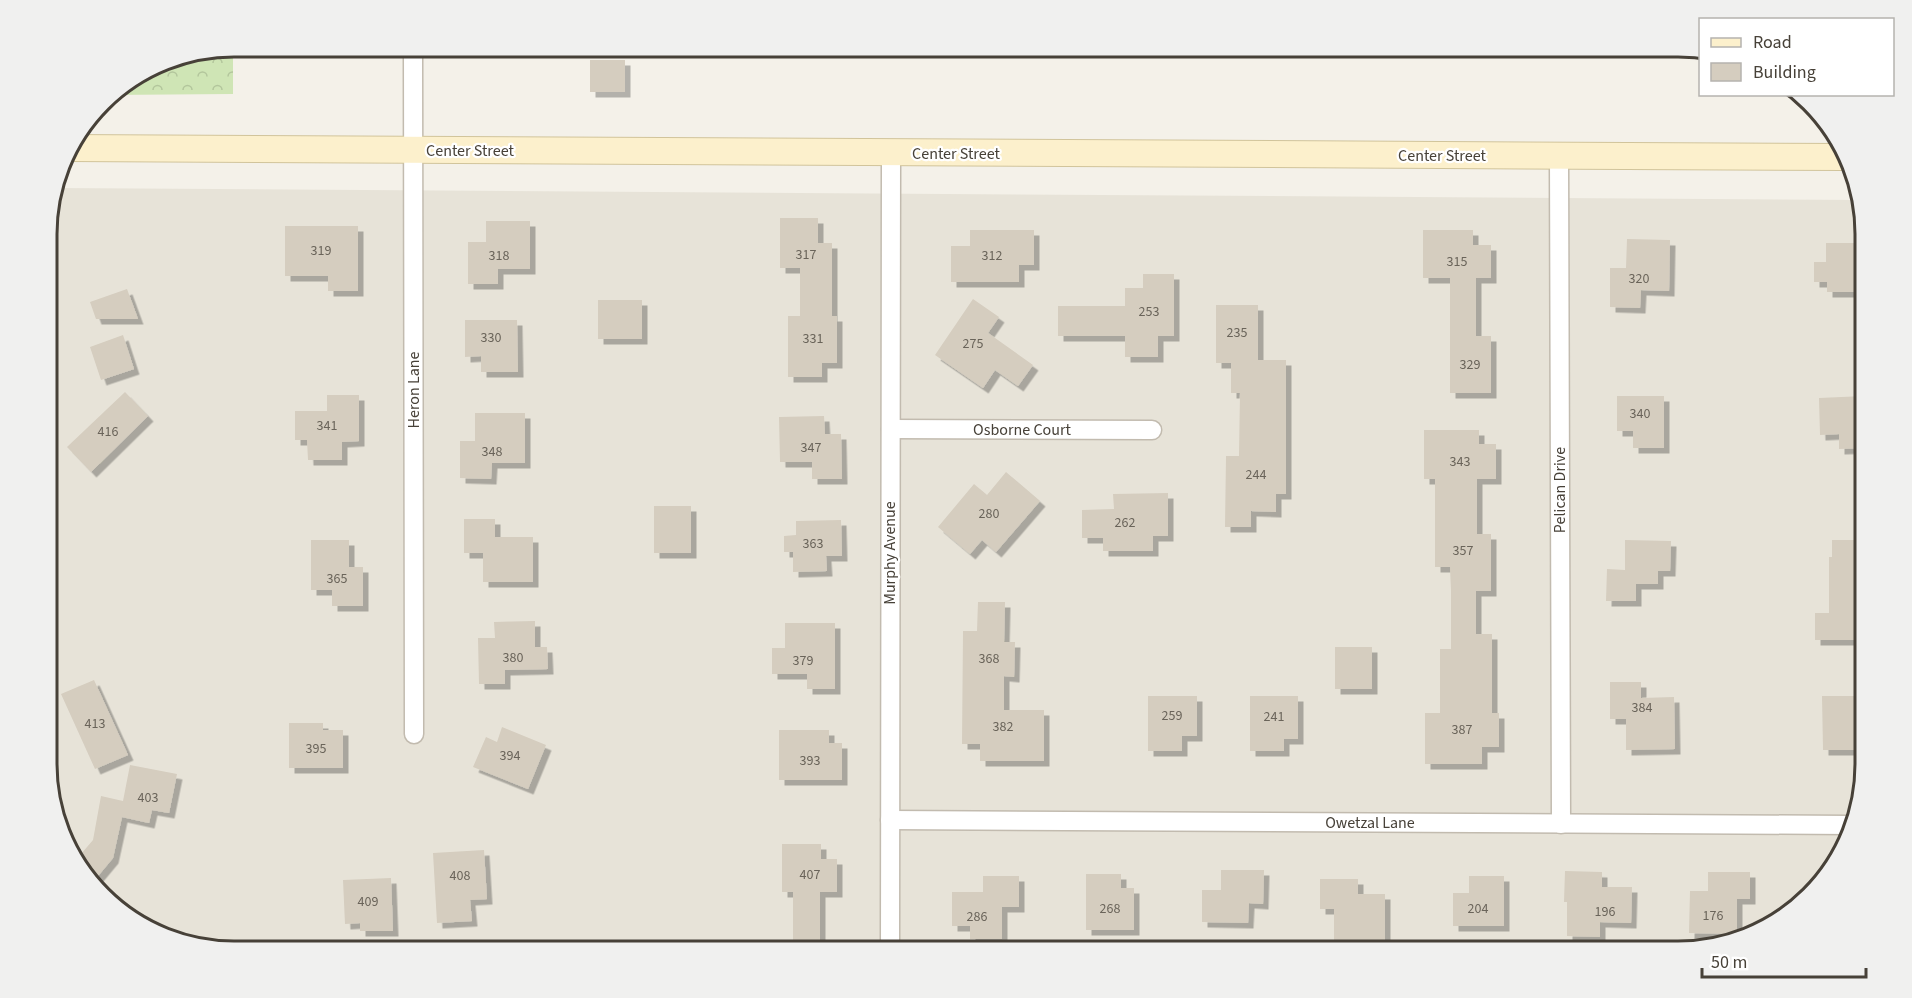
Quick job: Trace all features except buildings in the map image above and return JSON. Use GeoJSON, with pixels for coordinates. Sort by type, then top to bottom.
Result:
{"type":"FeatureCollection","features":[{"type":"Feature","properties":{"kind":"main road","name":"Center Street"},"geometry":{"type":"LineString","coordinates":[[79,148],[891,154],[1837,157]]}},
{"type":"Feature","properties":{"kind":"street","name":"Heron Lane"},"geometry":{"type":"LineString","coordinates":[[413,57],[414,734]]}},
{"type":"Feature","properties":{"kind":"street","name":"Murphy Avenue"},"geometry":{"type":"LineString","coordinates":[[890,941],[891,154]]}},
{"type":"Feature","properties":{"kind":"street","name":"Pelican Drive"},"geometry":{"type":"LineString","coordinates":[[1559,156],[1561,824]]}},
{"type":"Feature","properties":{"kind":"street","name":"Osborne Court"},"geometry":{"type":"LineString","coordinates":[[891,429],[1152,430]]}},
{"type":"Feature","properties":{"kind":"street","name":"Owetzal Lane"},"geometry":{"type":"LineString","coordinates":[[890,820],[1844,825]]}},
{"type":"Feature","properties":{"kind":"shaded area"},"geometry":{"type":"Polygon","coordinates":[[[63,188],[1852,200],[1855,234],[1855,776],[1846,821],[1825,862],[1795,897],[1756,923],[1735,932],[1690,941],[234,941],[177,932],[136,911],[101,881],[75,842],[60,799],[57,764],[57,222],[63,188]]]}},
{"type":"Feature","properties":{"kind":"green space"},"geometry":{"type":"Polygon","coordinates":[[[233,57],[233,94],[125,95],[145,81],[177,66],[233,57]]]}}]}
